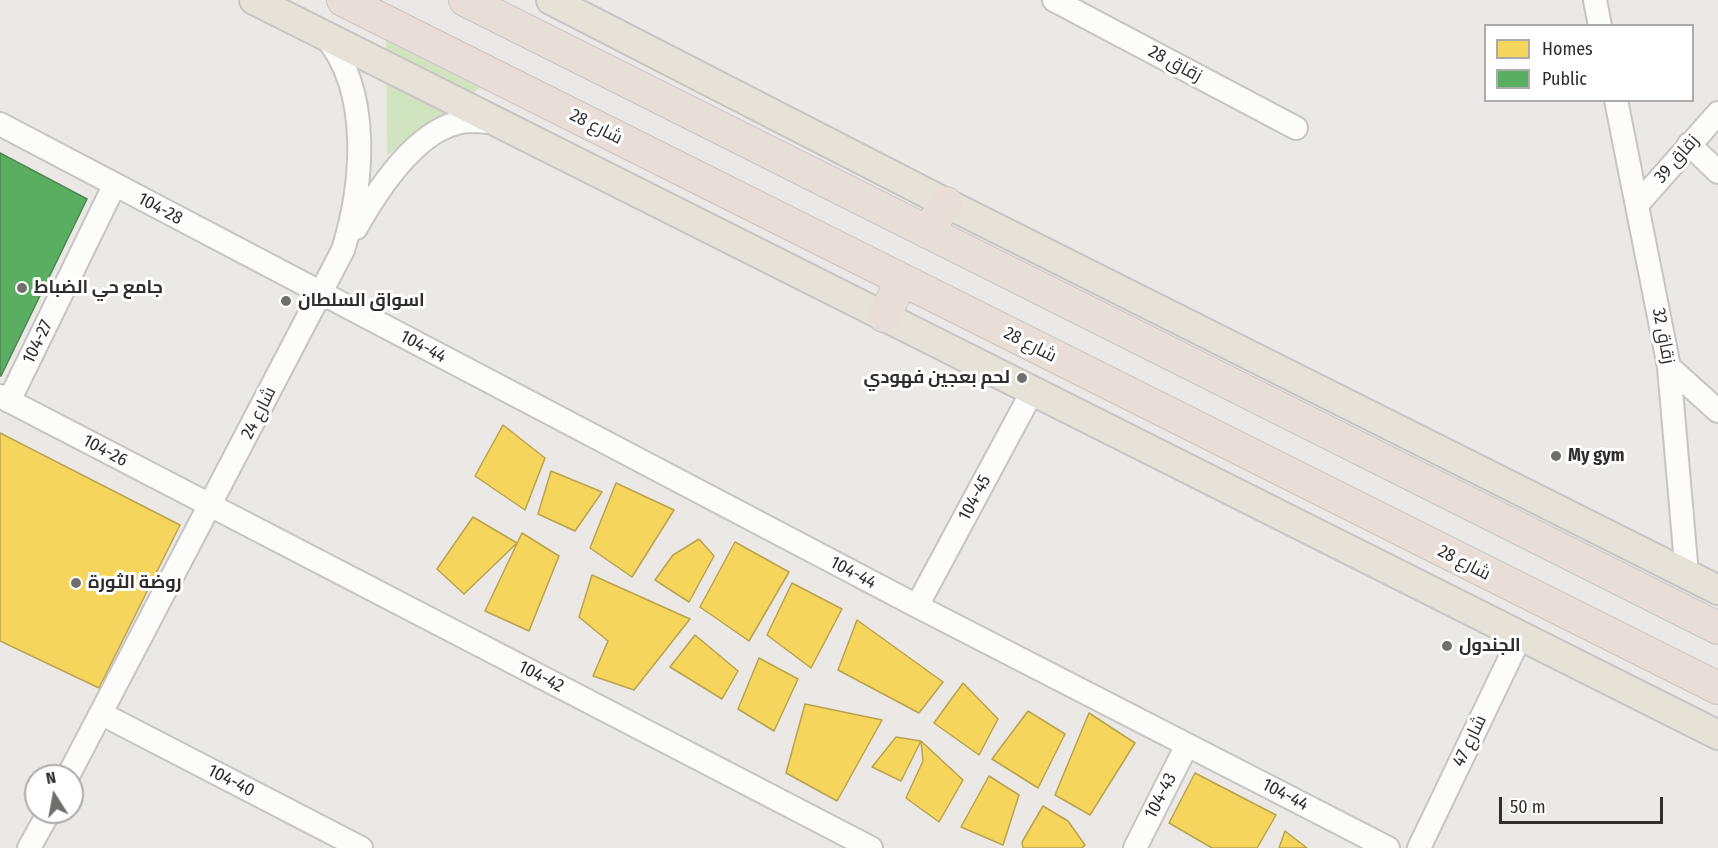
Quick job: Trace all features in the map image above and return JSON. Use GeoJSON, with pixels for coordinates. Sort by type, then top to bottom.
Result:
{"type":"FeatureCollection","features":[{"type":"Feature","properties":{"kind":"highway","name":"شارع 28"},"geometry":{"type":"LineString","coordinates":[[343,0],[1718,688]]}},
{"type":"Feature","properties":{"kind":"highway"},"geometry":{"type":"LineString","coordinates":[[465,0],[1717,626]]}},
{"type":"Feature","properties":{"kind":"highway"},"geometry":{"type":"LineString","coordinates":[[927,232],[946,202]]}},
{"type":"Feature","properties":{"kind":"highway"},"geometry":{"type":"LineString","coordinates":[[884,316],[902,280]]}},
{"type":"Feature","properties":{"kind":"main road"},"geometry":{"type":"LineString","coordinates":[[254,0],[1718,735]]}},
{"type":"Feature","properties":{"kind":"main road"},"geometry":{"type":"LineString","coordinates":[[551,0],[946,202],[1718,590]]}},
{"type":"Feature","properties":{"kind":"main road"},"geometry":{"type":"LineString","coordinates":[[574,0],[598,24]]}},
{"type":"Feature","properties":{"kind":"street","name":"زقاق 28"},"geometry":{"type":"LineString","coordinates":[[1054,0],[1296,128]]}},
{"type":"Feature","properties":{"kind":"street"},"geometry":{"type":"LineString","coordinates":[[1595,0],[1600,24]]}},
{"type":"Feature","properties":{"kind":"street","name":"شارع 24"},"geometry":{"type":"LineString","coordinates":[[75,764],[343,250],[355,211],[360,164],[352,96],[344,62],[324,34]]}},
{"type":"Feature","properties":{"kind":"street","name":"زقاق 32"},"geometry":{"type":"LineString","coordinates":[[1616,102],[1669,367],[1687,574]]}},
{"type":"Feature","properties":{"kind":"street","name":"زقاق 39"},"geometry":{"type":"LineString","coordinates":[[1637,205],[1718,113]]}},
{"type":"Feature","properties":{"kind":"street"},"geometry":{"type":"LineString","coordinates":[[343,250],[390,174],[419,144],[446,127],[469,121],[496,123]]}},
{"type":"Feature","properties":{"kind":"street","name":"104-28"},"geometry":{"type":"LineString","coordinates":[[0,124],[320,293]]}},
{"type":"Feature","properties":{"kind":"street"},"geometry":{"type":"LineString","coordinates":[[1689,144],[1718,172]]}},
{"type":"Feature","properties":{"kind":"street","name":"104-27"},"geometry":{"type":"LineString","coordinates":[[4,398],[114,186]]}},
{"type":"Feature","properties":{"kind":"street","name":"104-44"},"geometry":{"type":"LineString","coordinates":[[320,293],[917,606],[1388,848]]}},
{"type":"Feature","properties":{"kind":"street"},"geometry":{"type":"LineString","coordinates":[[1669,367],[1718,411]]}},
{"type":"Feature","properties":{"kind":"street","name":"104-45"},"geometry":{"type":"LineString","coordinates":[[917,606],[1033,390]]}},
{"type":"Feature","properties":{"kind":"street","name":"104-26"},"geometry":{"type":"LineString","coordinates":[[4,398],[211,506]]}},
{"type":"Feature","properties":{"kind":"street","name":"104-42"},"geometry":{"type":"LineString","coordinates":[[211,506],[871,848]]}},
{"type":"Feature","properties":{"kind":"street","name":"شارع 47"},"geometry":{"type":"LineString","coordinates":[[1419,848],[1521,635]]}},
{"type":"Feature","properties":{"kind":"street","name":"104-40"},"geometry":{"type":"LineString","coordinates":[[102,714],[361,848]]}},
{"type":"Feature","properties":{"kind":"street","name":"104-43"},"geometry":{"type":"LineString","coordinates":[[1135,848],[1187,745]]}},
{"type":"Feature","properties":{"kind":"street"},"geometry":{"type":"LineString","coordinates":[[29,848],[42,824]]}},
{"type":"Feature","properties":{"kind":"green space"},"geometry":{"type":"Polygon","coordinates":[[[386,36],[484,85],[387,155],[386,36]]]}},
{"type":"Feature","properties":{"kind":"building: Homes"},"geometry":{"type":"Polygon","coordinates":[[[503,425],[545,458],[525,510],[475,476],[503,425]]]}},
{"type":"Feature","properties":{"kind":"building: Homes","name":"روضة الثورة"},"geometry":{"type":"Polygon","coordinates":[[[0,433],[180,525],[99,688],[0,641],[0,433]]]}},
{"type":"Feature","properties":{"kind":"building: Homes"},"geometry":{"type":"Polygon","coordinates":[[[551,471],[602,492],[575,531],[538,514],[551,471]]]}},
{"type":"Feature","properties":{"kind":"building: Homes"},"geometry":{"type":"Polygon","coordinates":[[[616,483],[674,510],[632,577],[590,548],[616,483]]]}},
{"type":"Feature","properties":{"kind":"building: Homes"},"geometry":{"type":"Polygon","coordinates":[[[473,517],[517,543],[464,594],[437,569],[473,517]]]}},
{"type":"Feature","properties":{"kind":"building: Homes"},"geometry":{"type":"Polygon","coordinates":[[[522,533],[559,556],[529,631],[485,611],[522,533]]]}},
{"type":"Feature","properties":{"kind":"building: Homes"},"geometry":{"type":"Polygon","coordinates":[[[699,539],[714,556],[689,602],[655,580],[673,555],[699,539]]]}},
{"type":"Feature","properties":{"kind":"building: Homes"},"geometry":{"type":"Polygon","coordinates":[[[735,542],[789,572],[749,641],[700,607],[735,542]]]}},
{"type":"Feature","properties":{"kind":"building: Homes"},"geometry":{"type":"Polygon","coordinates":[[[592,575],[690,619],[634,690],[593,676],[608,641],[579,617],[592,575]]]}},
{"type":"Feature","properties":{"kind":"building: Homes"},"geometry":{"type":"Polygon","coordinates":[[[792,583],[842,609],[811,668],[767,635],[792,583]]]}},
{"type":"Feature","properties":{"kind":"building: Homes"},"geometry":{"type":"Polygon","coordinates":[[[857,620],[943,682],[919,713],[838,670],[857,620]]]}},
{"type":"Feature","properties":{"kind":"building: Homes"},"geometry":{"type":"Polygon","coordinates":[[[695,635],[738,671],[722,699],[670,667],[695,635]]]}},
{"type":"Feature","properties":{"kind":"building: Homes"},"geometry":{"type":"Polygon","coordinates":[[[759,658],[798,679],[774,731],[738,709],[759,658]]]}},
{"type":"Feature","properties":{"kind":"building: Homes"},"geometry":{"type":"Polygon","coordinates":[[[963,683],[998,719],[979,755],[934,723],[963,683]]]}},
{"type":"Feature","properties":{"kind":"building: Homes"},"geometry":{"type":"Polygon","coordinates":[[[805,704],[882,720],[837,801],[786,773],[805,704]]]}},
{"type":"Feature","properties":{"kind":"building: Homes"},"geometry":{"type":"Polygon","coordinates":[[[1028,711],[1065,734],[1038,788],[992,759],[1028,711]]]}},
{"type":"Feature","properties":{"kind":"building: Homes"},"geometry":{"type":"Polygon","coordinates":[[[1089,713],[1135,743],[1090,815],[1055,795],[1089,713]]]}},
{"type":"Feature","properties":{"kind":"building: Homes"},"geometry":{"type":"Polygon","coordinates":[[[896,737],[921,741],[901,781],[872,767],[896,737]]]}},
{"type":"Feature","properties":{"kind":"building: Homes"},"geometry":{"type":"Polygon","coordinates":[[[921,741],[963,780],[939,822],[906,798],[923,761],[921,741]]]}},
{"type":"Feature","properties":{"kind":"building: Homes"},"geometry":{"type":"Polygon","coordinates":[[[1195,773],[1276,815],[1257,848],[1212,848],[1169,823],[1195,773]]]}},
{"type":"Feature","properties":{"kind":"building: Homes"},"geometry":{"type":"Polygon","coordinates":[[[989,776],[1019,795],[1003,845],[961,827],[989,776]]]}},
{"type":"Feature","properties":{"kind":"building: Homes"},"geometry":{"type":"Polygon","coordinates":[[[1043,806],[1068,821],[1085,845],[1082,848],[1023,848],[1022,842],[1043,806]]]}},
{"type":"Feature","properties":{"kind":"building: Homes"},"geometry":{"type":"Polygon","coordinates":[[[1285,831],[1307,848],[1279,848],[1285,831]]]}},
{"type":"Feature","properties":{"kind":"building: Public","name":"جامع حي الضباط"},"geometry":{"type":"Polygon","coordinates":[[[0,153],[87,199],[1,376],[0,376],[0,153]]]}},
{"type":"Feature","properties":{"kind":"place","name":"جامع حي الضباط"},"geometry":{"type":"Point","coordinates":[22,288]}},
{"type":"Feature","properties":{"kind":"place","name":"اسواق السلطان"},"geometry":{"type":"Point","coordinates":[286,301]}},
{"type":"Feature","properties":{"kind":"place","name":"لحم بعجين فهودي"},"geometry":{"type":"Point","coordinates":[1022,378]}},
{"type":"Feature","properties":{"kind":"place","name":"My gym"},"geometry":{"type":"Point","coordinates":[1556,456]}},
{"type":"Feature","properties":{"kind":"place","name":"روضة الثورة"},"geometry":{"type":"Point","coordinates":[76,583]}},
{"type":"Feature","properties":{"kind":"place","name":"الجندول"},"geometry":{"type":"Point","coordinates":[1447,646]}}]}
